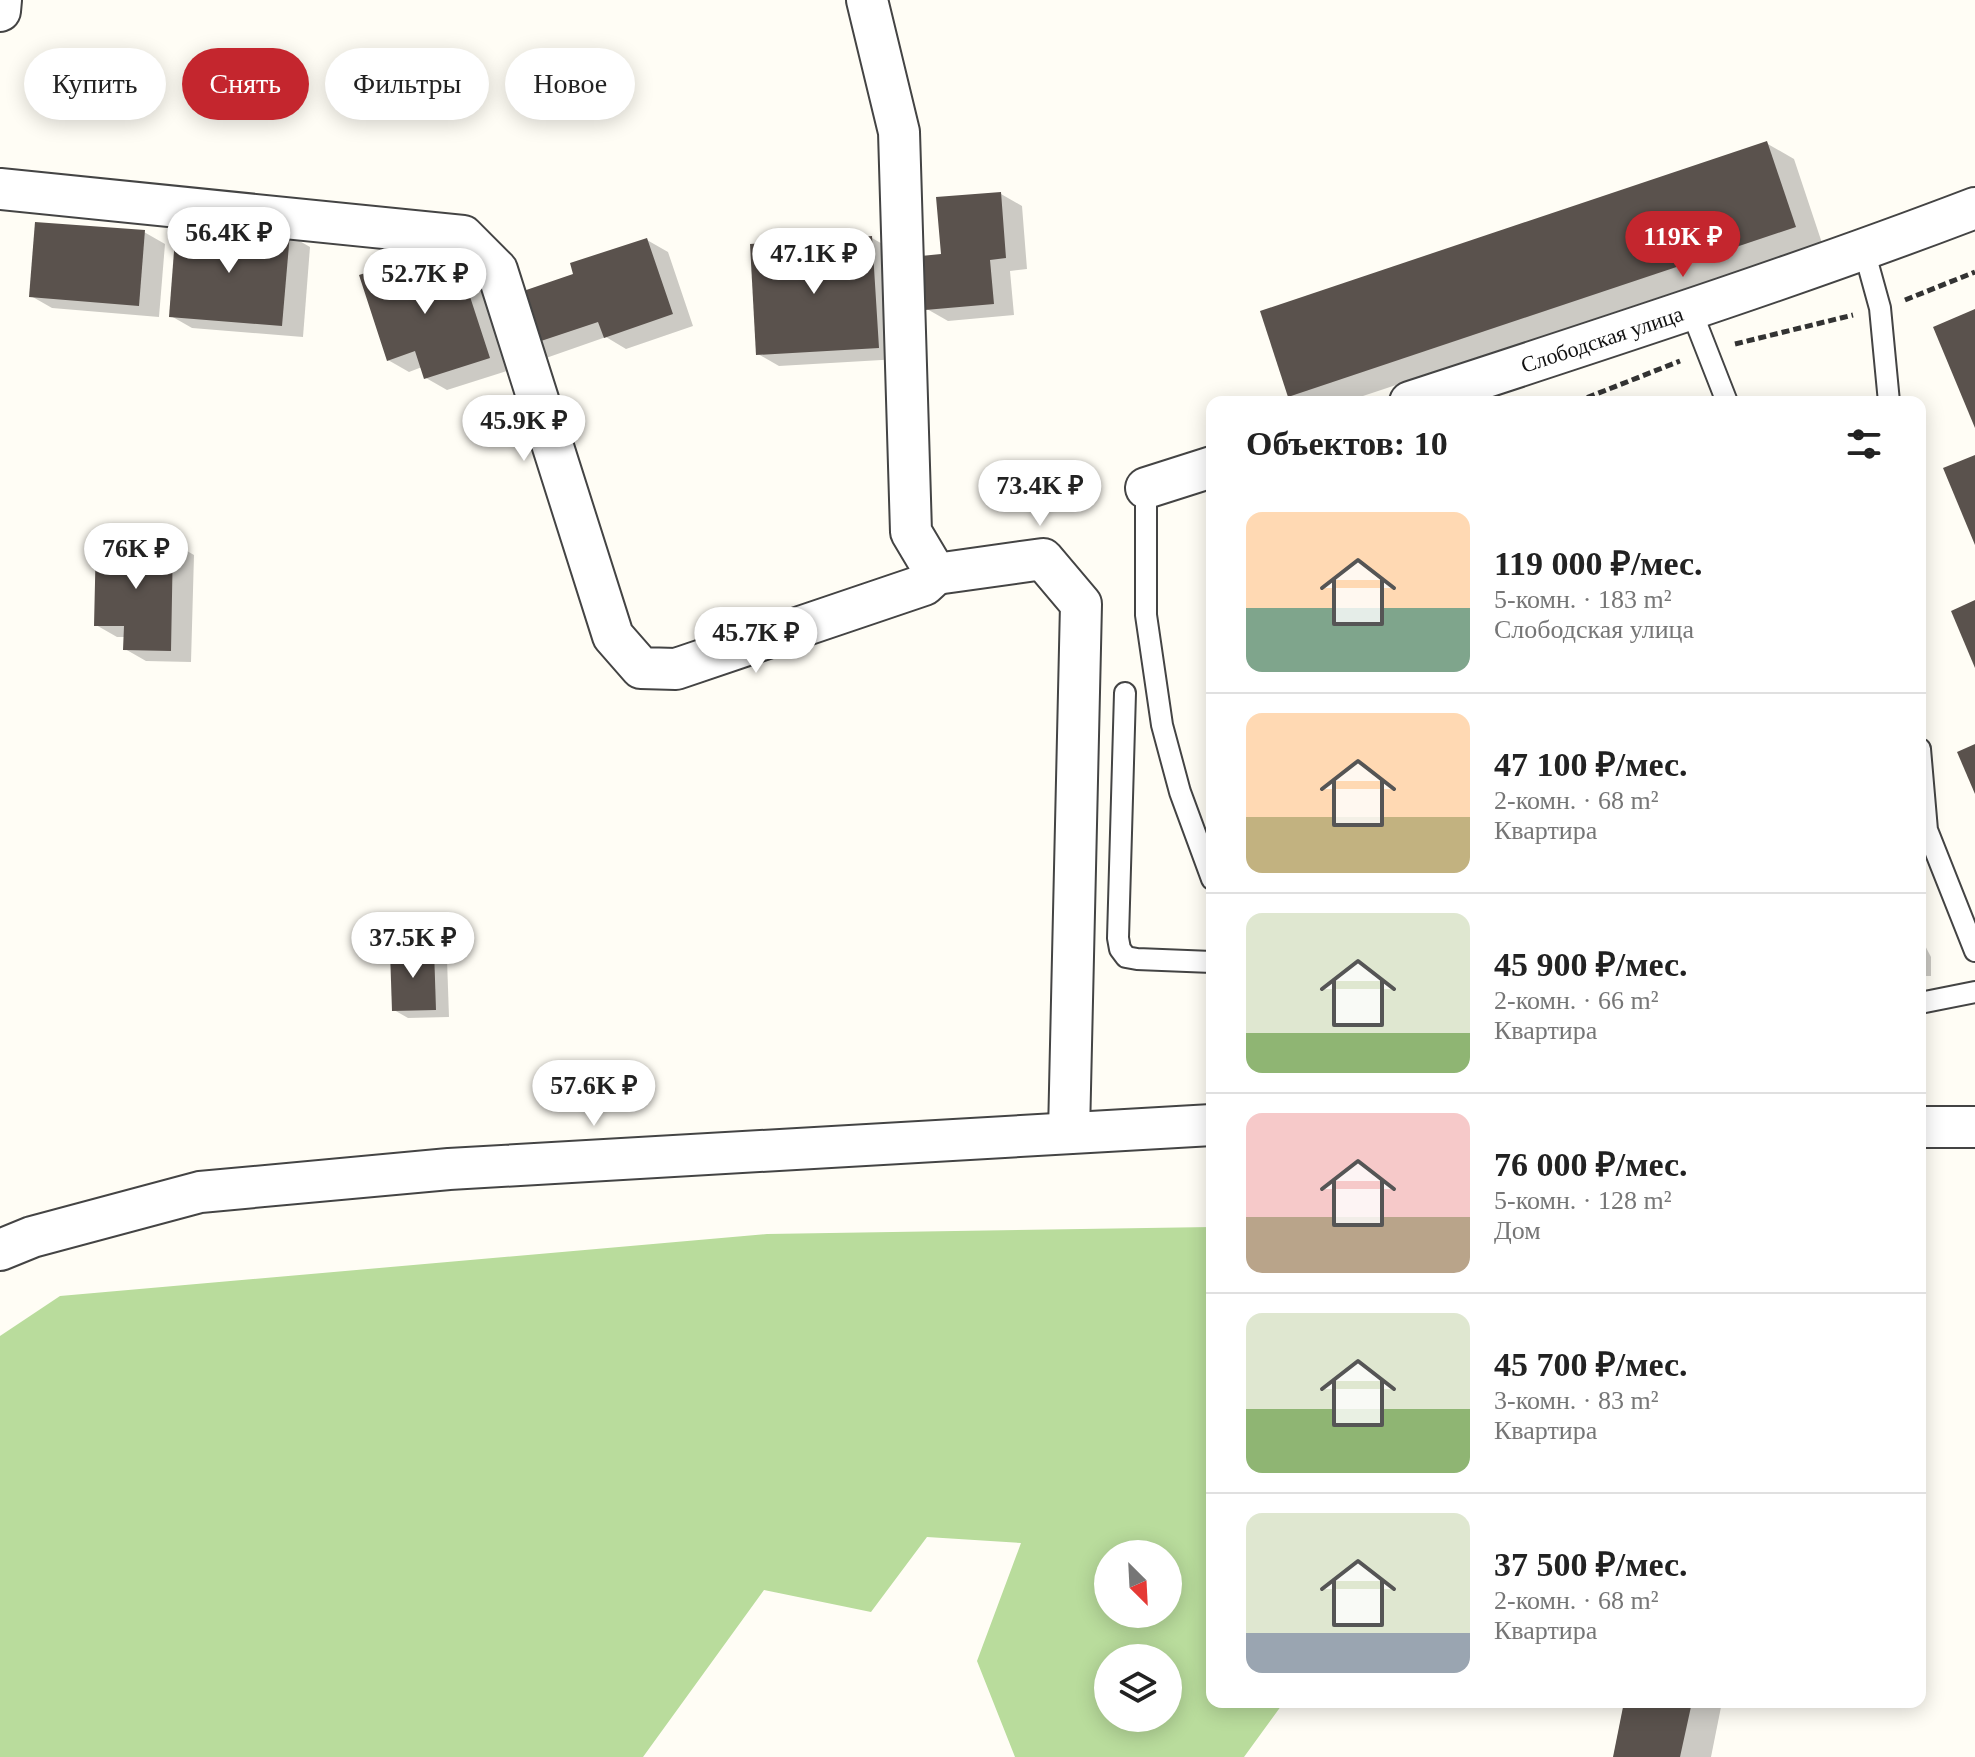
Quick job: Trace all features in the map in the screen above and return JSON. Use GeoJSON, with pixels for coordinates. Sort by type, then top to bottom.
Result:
{"type":"FeatureCollection","features":[{"type":"Feature","properties":{"kind":"street"},"geometry":{"type":"LineString","coordinates":[[0,11],[1,0]]}},
{"type":"Feature","properties":{"kind":"street"},"geometry":{"type":"LineString","coordinates":[[867,0],[899,132],[911,532],[936,574]]}},
{"type":"Feature","properties":{"kind":"street"},"geometry":{"type":"LineString","coordinates":[[0,189],[463,236],[497,270],[613,636],[641,668],[676,669],[924,585],[936,574],[1043,559],[1081,604],[1069,1133]]}},
{"type":"Feature","properties":{"kind":"street","name":"Слободская улица"},"geometry":{"type":"LineString","coordinates":[[1428,396],[1691,310],[1975,208]]}},
{"type":"Feature","properties":{"kind":"street"},"geometry":{"type":"LineString","coordinates":[[1146,488],[1206,469]]}},
{"type":"Feature","properties":{"kind":"street"},"geometry":{"type":"LineString","coordinates":[[0,1250],[32,1237],[200,1192],[449,1169],[1206,1125]]}},
{"type":"Feature","properties":{"kind":"street"},"geometry":{"type":"LineString","coordinates":[[1926,1127],[1975,1127]]}},
{"type":"Feature","properties":{"kind":"lane"},"geometry":{"type":"LineString","coordinates":[[1864,250],[1880,308],[1888,396]]}},
{"type":"Feature","properties":{"kind":"lane"},"geometry":{"type":"LineString","coordinates":[[1691,310],[1725,396]]}},
{"type":"Feature","properties":{"kind":"lane"},"geometry":{"type":"LineString","coordinates":[[1146,488],[1146,615],[1162,725],[1180,792],[1206,863]]}},
{"type":"Feature","properties":{"kind":"lane"},"geometry":{"type":"LineString","coordinates":[[1125,693],[1120,949],[1126,957],[1137,959],[1206,962]]}},
{"type":"Feature","properties":{"kind":"lane"},"geometry":{"type":"LineString","coordinates":[[1926,825],[1975,951]]}},
{"type":"Feature","properties":{"kind":"lane"},"geometry":{"type":"LineString","coordinates":[[1926,1002],[1975,992]]}},
{"type":"Feature","properties":{"kind":"path"},"geometry":{"type":"LineString","coordinates":[[1591,396],[1707,351],[1898,303],[1975,272]]}},
{"type":"Feature","properties":{"kind":"green space"},"geometry":{"type":"Polygon","coordinates":[[[1206,1227],[1206,1708],[1280,1708],[1244,1757],[1015,1757],[977,1661],[1021,1543],[927,1537],[871,1612],[764,1590],[643,1757],[0,1757],[0,1336],[60,1296],[767,1234],[1206,1227]]]}},
{"type":"Feature","properties":{"kind":"building"},"geometry":{"type":"Polygon","coordinates":[[[1767,141],[1796,227],[1291,396],[1288,396],[1260,311],[1767,141]]]}},
{"type":"Feature","properties":{"kind":"building"},"geometry":{"type":"Polygon","coordinates":[[[1001,192],[1006,258],[990,260],[994,304],[925,310],[921,256],[941,254],[936,197],[1001,192]]]}},
{"type":"Feature","properties":{"kind":"building"},"geometry":{"type":"Polygon","coordinates":[[[35,222],[145,230],[139,306],[29,297],[35,222]]]}},
{"type":"Feature","properties":{"kind":"building"},"geometry":{"type":"Polygon","coordinates":[[[176,225],[290,233],[282,326],[169,317],[176,225]]]}},
{"type":"Feature","properties":{"kind":"building"},"geometry":{"type":"Polygon","coordinates":[[[872,236],[879,348],[756,355],[750,244],[872,236]]]}},
{"type":"Feature","properties":{"kind":"building"},"geometry":{"type":"Polygon","coordinates":[[[647,238],[673,314],[604,338],[598,322],[523,347],[506,297],[573,274],[570,263],[647,238]]]}},
{"type":"Feature","properties":{"kind":"building"},"geometry":{"type":"Polygon","coordinates":[[[424,254],[431,276],[460,266],[490,358],[424,379],[415,351],[387,361],[359,275],[424,254]]]}},
{"type":"Feature","properties":{"kind":"building"},"geometry":{"type":"Polygon","coordinates":[[[1975,309],[1975,428],[1933,327],[1975,309]]]}},
{"type":"Feature","properties":{"kind":"building"},"geometry":{"type":"Polygon","coordinates":[[[1975,455],[1975,545],[1943,468],[1975,455]]]}},
{"type":"Feature","properties":{"kind":"building"},"geometry":{"type":"Polygon","coordinates":[[[96,539],[173,541],[171,651],[123,650],[124,626],[94,626],[96,539]]]}},
{"type":"Feature","properties":{"kind":"building"},"geometry":{"type":"Polygon","coordinates":[[[1975,600],[1975,668],[1951,611],[1975,600]]]}},
{"type":"Feature","properties":{"kind":"building"},"geometry":{"type":"Polygon","coordinates":[[[1975,744],[1975,794],[1957,752],[1975,744]]]}},
{"type":"Feature","properties":{"kind":"building"},"geometry":{"type":"Polygon","coordinates":[[[434,949],[436,1010],[392,1011],[390,951],[434,949]]]}},
{"type":"Feature","properties":{"kind":"building"},"geometry":{"type":"Polygon","coordinates":[[[1623,1708],[1691,1708],[1680,1757],[1613,1757],[1623,1708]]]}}]}
